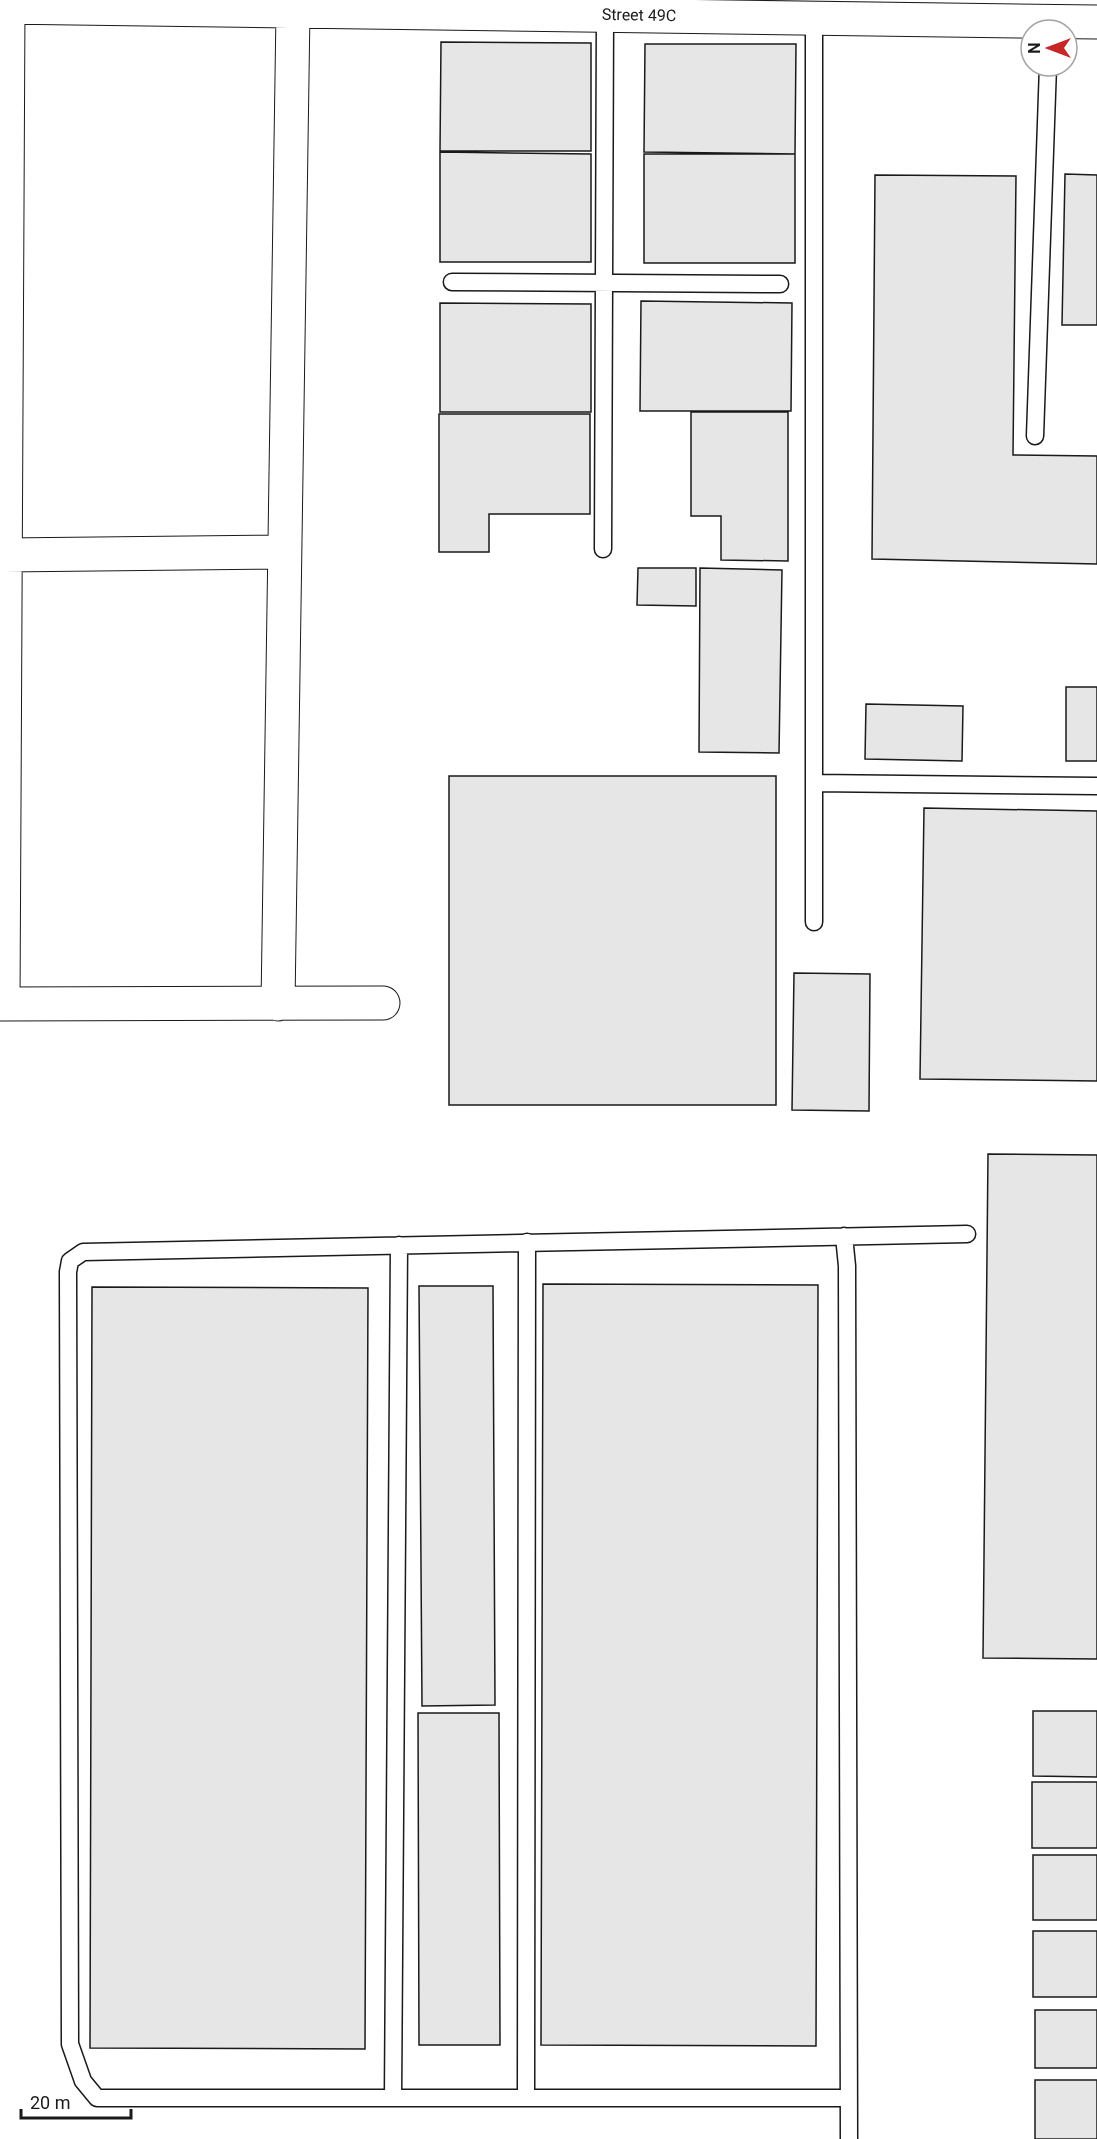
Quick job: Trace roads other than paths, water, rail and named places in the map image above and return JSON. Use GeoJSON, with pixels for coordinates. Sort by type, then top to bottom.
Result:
{"type":"FeatureCollection","features":[{"type":"Feature","properties":{"kind":"street","name":"Street 49C"},"geometry":{"type":"LineString","coordinates":[[4,7],[293,5],[605,15],[814,17],[1019,24]]}},
{"type":"Feature","properties":{"kind":"street"},"geometry":{"type":"LineString","coordinates":[[278,1004],[293,5]]}},
{"type":"Feature","properties":{"kind":"street"},"geometry":{"type":"LineString","coordinates":[[4,7],[3,513],[5,555],[1,1004],[383,1003]]}},
{"type":"Feature","properties":{"kind":"street","name":"Street 49C"},"geometry":{"type":"LineString","coordinates":[[1079,23],[1097,22]]}},
{"type":"Feature","properties":{"kind":"street"},"geometry":{"type":"LineString","coordinates":[[5,555],[285,552]]}},
{"type":"Feature","properties":{"kind":"lane"},"geometry":{"type":"LineString","coordinates":[[603,549],[605,15]]}},
{"type":"Feature","properties":{"kind":"lane"},"geometry":{"type":"LineString","coordinates":[[814,17],[814,922]]}},
{"type":"Feature","properties":{"kind":"lane"},"geometry":{"type":"LineString","coordinates":[[1035,436],[1048,78]]}},
{"type":"Feature","properties":{"kind":"lane"},"geometry":{"type":"LineString","coordinates":[[452,282],[780,284]]}},
{"type":"Feature","properties":{"kind":"lane"},"geometry":{"type":"LineString","coordinates":[[814,783],[1097,786]]}},
{"type":"Feature","properties":{"kind":"lane"},"geometry":{"type":"LineString","coordinates":[[848,2098],[97,2098],[83,2081],[70,2044],[68,1272],[70,1261],[83,1252],[967,1234]]}},
{"type":"Feature","properties":{"kind":"lane"},"geometry":{"type":"LineString","coordinates":[[844,1236],[847,1278],[849,2139]]}},
{"type":"Feature","properties":{"kind":"lane"},"geometry":{"type":"LineString","coordinates":[[526,2098],[527,1242]]}},
{"type":"Feature","properties":{"kind":"lane"},"geometry":{"type":"LineString","coordinates":[[393,2098],[399,1245]]}}]}
